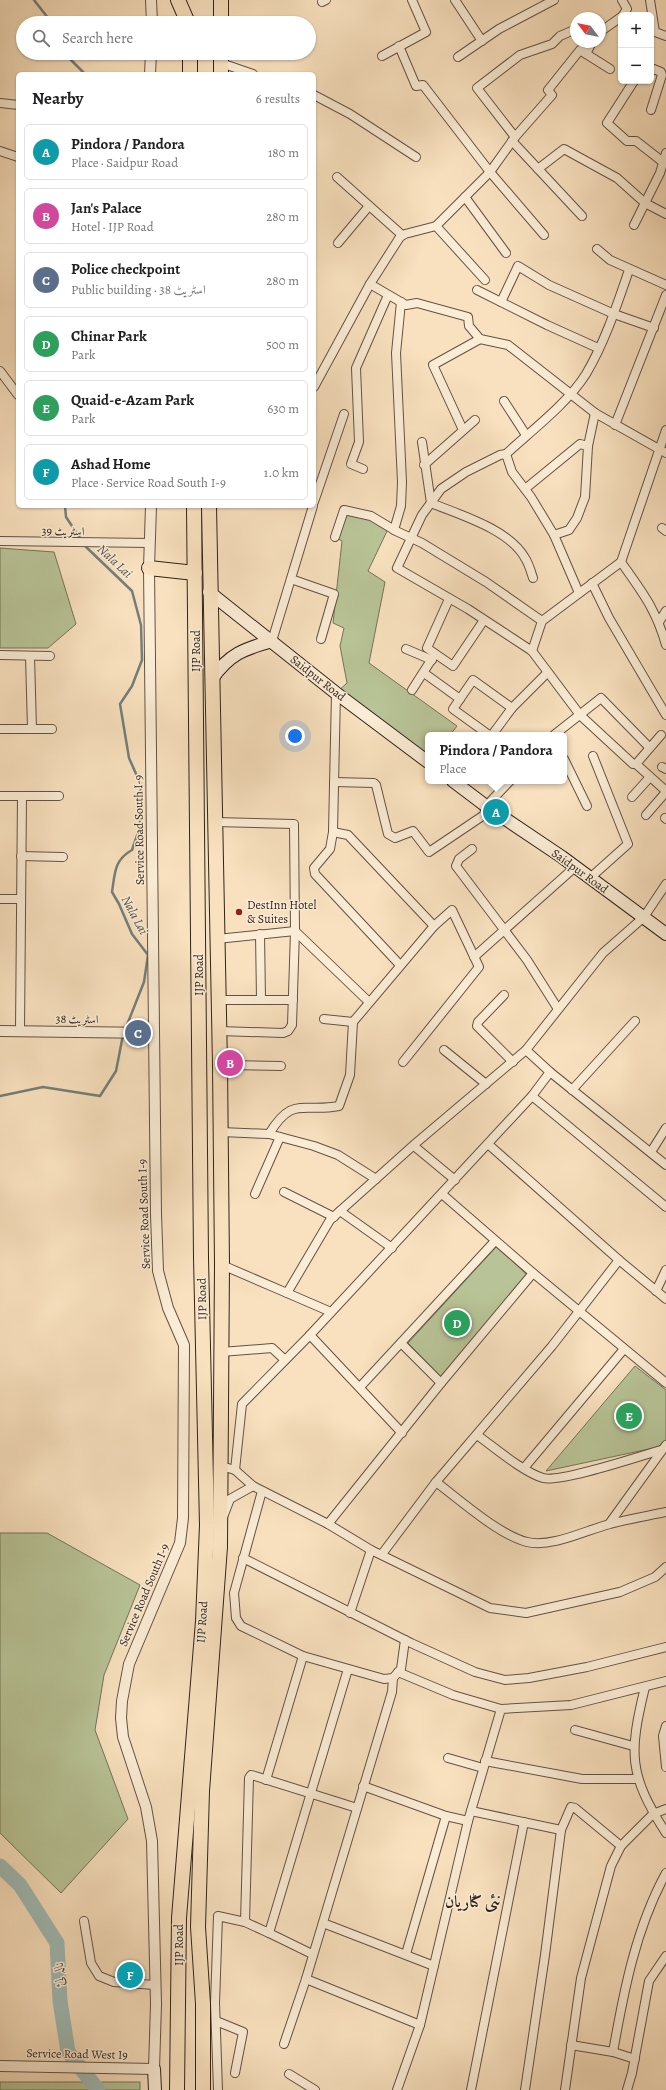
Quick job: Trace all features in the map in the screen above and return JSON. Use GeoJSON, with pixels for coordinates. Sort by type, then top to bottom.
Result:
{"type":"FeatureCollection","features":[{"type":"Feature","properties":{"kind":"highway"},"geometry":{"type":"LineString","coordinates":[[178,0],[186,16]]}},
{"type":"Feature","properties":{"kind":"highway"},"geometry":{"type":"LineString","coordinates":[[189,16],[190,0]]}},
{"type":"Feature","properties":{"kind":"highway"},"geometry":{"type":"LineString","coordinates":[[221,0],[221,16]]}},
{"type":"Feature","properties":{"kind":"highway"},"geometry":{"type":"LineString","coordinates":[[190,60],[190,72]]}},
{"type":"Feature","properties":{"kind":"highway","name":"IJP Road"},"geometry":{"type":"LineString","coordinates":[[194,508],[201,1242],[207,1525],[203,1621],[202,1791],[198,1927],[209,2003],[203,2069],[203,2090]]}},
{"type":"Feature","properties":{"kind":"highway","name":"IJP Road"},"geometry":{"type":"LineString","coordinates":[[177,2090],[179,1918],[220,1525],[222,1265],[221,1132],[209,592],[209,508]]}},
{"type":"Feature","properties":{"kind":"highway"},"geometry":{"type":"LineString","coordinates":[[149,568],[195,573]]}},
{"type":"Feature","properties":{"kind":"main road","name":"Saidpur Road"},"geometry":{"type":"LineString","coordinates":[[209,592],[336,693],[425,760]]}},
{"type":"Feature","properties":{"kind":"main road"},"geometry":{"type":"LineString","coordinates":[[212,679],[222,664],[236,653],[272,641]]}},
{"type":"Feature","properties":{"kind":"main road","name":"Saidpur Road"},"geometry":{"type":"LineString","coordinates":[[458,784],[486,806],[575,867],[666,934]]}},
{"type":"Feature","properties":{"kind":"main road"},"geometry":{"type":"LineString","coordinates":[[154,2073],[155,2090]]}},
{"type":"Feature","properties":{"kind":"street"},"geometry":{"type":"LineString","coordinates":[[151,0],[152,16]]}},
{"type":"Feature","properties":{"kind":"street"},"geometry":{"type":"LineString","coordinates":[[382,56],[426,32],[412,0]]}},
{"type":"Feature","properties":{"kind":"street"},"geometry":{"type":"LineString","coordinates":[[455,0],[482,41]]}},
{"type":"Feature","properties":{"kind":"street"},"geometry":{"type":"LineString","coordinates":[[458,57],[499,29],[554,0]]}},
{"type":"Feature","properties":{"kind":"street"},"geometry":{"type":"LineString","coordinates":[[622,0],[627,9],[625,12]]}},
{"type":"Feature","properties":{"kind":"street"},"geometry":{"type":"LineString","coordinates":[[650,0],[651,12]]}},
{"type":"Feature","properties":{"kind":"street"},"geometry":{"type":"LineString","coordinates":[[606,28],[618,19]]}},
{"type":"Feature","properties":{"kind":"street"},"geometry":{"type":"LineString","coordinates":[[570,32],[560,36],[552,44],[520,55],[476,88],[513,139],[538,169],[582,216]]}},
{"type":"Feature","properties":{"kind":"street"},"geometry":{"type":"LineString","coordinates":[[654,34],[666,36]]}},
{"type":"Feature","properties":{"kind":"street"},"geometry":{"type":"LineString","coordinates":[[399,46],[416,86],[423,85],[490,172],[544,235]]}},
{"type":"Feature","properties":{"kind":"street"},"geometry":{"type":"LineString","coordinates":[[586,54],[589,48]]}},
{"type":"Feature","properties":{"kind":"street"},"geometry":{"type":"LineString","coordinates":[[316,383],[370,284],[402,235],[436,226],[450,210],[490,172],[513,139],[546,105],[552,95],[548,90],[580,50],[610,69]]}},
{"type":"Feature","properties":{"kind":"street"},"geometry":{"type":"LineString","coordinates":[[150,72],[151,60]]}},
{"type":"Feature","properties":{"kind":"street"},"geometry":{"type":"LineString","coordinates":[[221,63],[247,72]]}},
{"type":"Feature","properties":{"kind":"street"},"geometry":{"type":"LineString","coordinates":[[651,110],[662,75],[661,72],[654,69]]}},
{"type":"Feature","properties":{"kind":"street"},"geometry":{"type":"LineString","coordinates":[[632,84],[607,123],[627,141],[636,141],[662,162]]}},
{"type":"Feature","properties":{"kind":"street"},"geometry":{"type":"LineString","coordinates":[[316,96],[350,114],[416,157]]}},
{"type":"Feature","properties":{"kind":"street"},"geometry":{"type":"LineString","coordinates":[[0,103],[16,105]]}},
{"type":"Feature","properties":{"kind":"street"},"geometry":{"type":"LineString","coordinates":[[538,169],[564,149],[617,178],[646,203],[666,214]]}},
{"type":"Feature","properties":{"kind":"street"},"geometry":{"type":"LineString","coordinates":[[0,151],[16,156]]}},
{"type":"Feature","properties":{"kind":"street"},"geometry":{"type":"LineString","coordinates":[[634,225],[660,173],[662,162],[666,153]]}},
{"type":"Feature","properties":{"kind":"street"},"geometry":{"type":"LineString","coordinates":[[337,177],[402,235]]}},
{"type":"Feature","properties":{"kind":"street"},"geometry":{"type":"LineString","coordinates":[[465,197],[506,253]]}},
{"type":"Feature","properties":{"kind":"street"},"geometry":{"type":"LineString","coordinates":[[338,243],[369,206]]}},
{"type":"Feature","properties":{"kind":"street"},"geometry":{"type":"LineString","coordinates":[[436,226],[485,280]]}},
{"type":"Feature","properties":{"kind":"street"},"geometry":{"type":"LineString","coordinates":[[597,249],[610,260],[629,270],[666,285]]}},
{"type":"Feature","properties":{"kind":"street"},"geometry":{"type":"LineString","coordinates":[[501,302],[518,266],[548,285],[614,314],[654,328]]}},
{"type":"Feature","properties":{"kind":"street"},"geometry":{"type":"LineString","coordinates":[[629,270],[614,314],[586,374],[570,394],[506,454],[466,472],[441,489],[422,515],[397,566],[398,569],[484,620],[532,651],[580,715],[666,792],[646,815]]}},
{"type":"Feature","properties":{"kind":"street"},"geometry":{"type":"LineString","coordinates":[[370,284],[406,305],[416,303],[468,317],[469,326],[480,339],[508,345],[595,413],[663,451]]}},
{"type":"Feature","properties":{"kind":"street"},"geometry":{"type":"LineString","coordinates":[[477,290],[547,325],[598,348]]}},
{"type":"Feature","properties":{"kind":"street"},"geometry":{"type":"LineString","coordinates":[[363,469],[351,464],[359,442],[356,368],[388,295]]}},
{"type":"Feature","properties":{"kind":"street"},"geometry":{"type":"LineString","coordinates":[[615,425],[666,296]]}},
{"type":"Feature","properties":{"kind":"street"},"geometry":{"type":"LineString","coordinates":[[394,530],[401,506],[402,482],[396,353],[401,302]]}},
{"type":"Feature","properties":{"kind":"street"},"geometry":{"type":"LineString","coordinates":[[463,430],[433,365],[480,339]]}},
{"type":"Feature","properties":{"kind":"street"},"geometry":{"type":"LineString","coordinates":[[0,371],[16,392]]}},
{"type":"Feature","properties":{"kind":"street"},"geometry":{"type":"LineString","coordinates":[[504,401],[526,435]]}},
{"type":"Feature","properties":{"kind":"street"},"geometry":{"type":"LineString","coordinates":[[554,535],[570,530],[577,518],[585,497],[588,446],[595,413]]}},
{"type":"Feature","properties":{"kind":"street"},"geometry":{"type":"LineString","coordinates":[[316,496],[344,414]]}},
{"type":"Feature","properties":{"kind":"street"},"geometry":{"type":"LineString","coordinates":[[424,465],[475,420]]}},
{"type":"Feature","properties":{"kind":"street"},"geometry":{"type":"LineString","coordinates":[[532,651],[542,621],[621,562],[663,451],[666,430]]}},
{"type":"Feature","properties":{"kind":"street"},"geometry":{"type":"LineString","coordinates":[[422,442],[424,465],[431,494],[431,503]]}},
{"type":"Feature","properties":{"kind":"street"},"geometry":{"type":"LineString","coordinates":[[524,489],[580,444],[588,446]]}},
{"type":"Feature","properties":{"kind":"street"},"geometry":{"type":"LineString","coordinates":[[506,454],[512,472],[554,535],[579,593]]}},
{"type":"Feature","properties":{"kind":"street"},"geometry":{"type":"LineString","coordinates":[[431,503],[489,527],[507,539],[526,559],[533,578]]}},
{"type":"Feature","properties":{"kind":"street","name":"Service Road South I-9"},"geometry":{"type":"LineString","coordinates":[[151,508],[149,568],[158,1271],[168,1308],[184,1345],[183,1518],[180,1543],[129,1664],[122,1701],[121,1718],[123,1737],[146,1807],[152,1841],[154,2073]]}},
{"type":"Feature","properties":{"kind":"street"},"geometry":{"type":"LineString","coordinates":[[272,641],[312,508]]}},
{"type":"Feature","properties":{"kind":"street"},"geometry":{"type":"LineString","coordinates":[[335,537],[344,510],[371,516],[394,530],[422,543],[474,575],[542,621]]}},
{"type":"Feature","properties":{"kind":"street","name":"اسٹریٹ 39"},"geometry":{"type":"LineString","coordinates":[[0,542],[150,543]]}},
{"type":"Feature","properties":{"kind":"street"},"geometry":{"type":"LineString","coordinates":[[621,562],[650,603],[659,622],[666,643]]}},
{"type":"Feature","properties":{"kind":"street"},"geometry":{"type":"LineString","coordinates":[[291,578],[334,594],[321,639]]}},
{"type":"Feature","properties":{"kind":"street"},"geometry":{"type":"LineString","coordinates":[[592,583],[609,618],[666,715]]}},
{"type":"Feature","properties":{"kind":"street"},"geometry":{"type":"LineString","coordinates":[[434,657],[427,648],[449,599]]}},
{"type":"Feature","properties":{"kind":"street"},"geometry":{"type":"LineString","coordinates":[[659,622],[666,612]]}},
{"type":"Feature","properties":{"kind":"street"},"geometry":{"type":"LineString","coordinates":[[406,649],[434,657],[453,666],[484,620]]}},
{"type":"Feature","properties":{"kind":"street"},"geometry":{"type":"LineString","coordinates":[[0,656],[50,656]]}},
{"type":"Feature","properties":{"kind":"street"},"geometry":{"type":"LineString","coordinates":[[30,656],[32,729]]}},
{"type":"Feature","properties":{"kind":"street"},"geometry":{"type":"LineString","coordinates":[[412,690],[434,657]]}},
{"type":"Feature","properties":{"kind":"street"},"geometry":{"type":"LineString","coordinates":[[424,673],[460,699]]}},
{"type":"Feature","properties":{"kind":"street"},"geometry":{"type":"LineString","coordinates":[[493,732],[512,708],[547,673]]}},
{"type":"Feature","properties":{"kind":"street"},"geometry":{"type":"LineString","coordinates":[[487,732],[453,709],[473,680],[512,708]]}},
{"type":"Feature","properties":{"kind":"street"},"geometry":{"type":"LineString","coordinates":[[336,693],[332,832],[330,849],[314,868],[315,874],[400,965]]}},
{"type":"Feature","properties":{"kind":"street"},"geometry":{"type":"LineString","coordinates":[[558,732],[599,700],[604,699],[649,747]]}},
{"type":"Feature","properties":{"kind":"street"},"geometry":{"type":"LineString","coordinates":[[0,729],[52,729]]}},
{"type":"Feature","properties":{"kind":"street"},"geometry":{"type":"LineString","coordinates":[[636,764],[649,747],[661,735]]}},
{"type":"Feature","properties":{"kind":"street"},"geometry":{"type":"LineString","coordinates":[[590,878],[628,844],[593,756]]}},
{"type":"Feature","properties":{"kind":"street"},"geometry":{"type":"LineString","coordinates":[[567,765],[587,806]]}},
{"type":"Feature","properties":{"kind":"street"},"geometry":{"type":"LineString","coordinates":[[632,797],[650,777]]}},
{"type":"Feature","properties":{"kind":"street"},"geometry":{"type":"LineString","coordinates":[[334,782],[374,783],[388,834],[395,838],[413,831],[429,852],[484,815],[486,806],[507,784]]}},
{"type":"Feature","properties":{"kind":"street"},"geometry":{"type":"LineString","coordinates":[[0,796],[59,796]]}},
{"type":"Feature","properties":{"kind":"street"},"geometry":{"type":"LineString","coordinates":[[20,1031],[22,796]]}},
{"type":"Feature","properties":{"kind":"street"},"geometry":{"type":"LineString","coordinates":[[215,822],[294,824],[295,931],[292,1025],[288,1031],[283,1033],[219,1031]]}},
{"type":"Feature","properties":{"kind":"street"},"geometry":{"type":"LineString","coordinates":[[332,832],[348,835],[434,926]]}},
{"type":"Feature","properties":{"kind":"street"},"geometry":{"type":"LineString","coordinates":[[472,849],[459,859],[456,866],[504,930],[558,1009]]}},
{"type":"Feature","properties":{"kind":"street"},"geometry":{"type":"LineString","coordinates":[[21,856],[63,857]]}},
{"type":"Feature","properties":{"kind":"street"},"geometry":{"type":"LineString","coordinates":[[474,956],[575,867]]}},
{"type":"Feature","properties":{"kind":"street"},"geometry":{"type":"LineString","coordinates":[[286,1293],[334,1217],[526,1050],[603,952],[644,917],[666,884]]}},
{"type":"Feature","properties":{"kind":"street"},"geometry":{"type":"LineString","coordinates":[[0,899],[21,899]]}},
{"type":"Feature","properties":{"kind":"street"},"geometry":{"type":"LineString","coordinates":[[269,1134],[278,1119],[291,1108],[336,1106],[341,1103],[350,1074],[353,1022],[434,926],[452,910],[479,967],[403,1062]]}},
{"type":"Feature","properties":{"kind":"street"},"geometry":{"type":"LineString","coordinates":[[217,939],[295,931],[369,1002]]}},
{"type":"Feature","properties":{"kind":"street"},"geometry":{"type":"LineString","coordinates":[[260,934],[261,999]]}},
{"type":"Feature","properties":{"kind":"street"},"geometry":{"type":"LineString","coordinates":[[504,995],[478,1022],[477,1026],[513,1062]]}},
{"type":"Feature","properties":{"kind":"street"},"geometry":{"type":"LineString","coordinates":[[219,1000],[293,1000]]}},
{"type":"Feature","properties":{"kind":"street"},"geometry":{"type":"LineString","coordinates":[[324,1019],[353,1022]]}},
{"type":"Feature","properties":{"kind":"street"},"geometry":{"type":"LineString","coordinates":[[572,1090],[635,1021]]}},
{"type":"Feature","properties":{"kind":"street","name":"اسٹریٹ 38"},"geometry":{"type":"LineString","coordinates":[[0,1031],[154,1033]]}},
{"type":"Feature","properties":{"kind":"street"},"geometry":{"type":"LineString","coordinates":[[444,1050],[486,1084]]}},
{"type":"Feature","properties":{"kind":"street"},"geometry":{"type":"LineString","coordinates":[[526,1050],[550,1072],[666,1165]]}},
{"type":"Feature","properties":{"kind":"street"},"geometry":{"type":"LineString","coordinates":[[220,1065],[281,1066]]}},
{"type":"Feature","properties":{"kind":"street"},"geometry":{"type":"LineString","coordinates":[[235,1470],[242,1404],[286,1360],[392,1248],[532,1096],[550,1072]]}},
{"type":"Feature","properties":{"kind":"street"},"geometry":{"type":"LineString","coordinates":[[532,1096],[666,1207]]}},
{"type":"Feature","properties":{"kind":"street"},"geometry":{"type":"LineString","coordinates":[[651,1152],[666,1128]]}},
{"type":"Feature","properties":{"kind":"street"},"geometry":{"type":"LineString","coordinates":[[221,1132],[269,1134],[314,1146],[338,1155],[376,1179]]}},
{"type":"Feature","properties":{"kind":"street"},"geometry":{"type":"LineString","coordinates":[[255,1194],[280,1137]]}},
{"type":"Feature","properties":{"kind":"street"},"geometry":{"type":"LineString","coordinates":[[488,1144],[618,1260],[666,1299]]}},
{"type":"Feature","properties":{"kind":"street"},"geometry":{"type":"LineString","coordinates":[[414,1146],[455,1180]]}},
{"type":"Feature","properties":{"kind":"street"},"geometry":{"type":"LineString","coordinates":[[284,1192],[334,1217]]}},
{"type":"Feature","properties":{"kind":"street"},"geometry":{"type":"LineString","coordinates":[[442,1194],[495,1241],[666,1383]]}},
{"type":"Feature","properties":{"kind":"street"},"geometry":{"type":"LineString","coordinates":[[340,1211],[392,1248]]}},
{"type":"Feature","properties":{"kind":"street"},"geometry":{"type":"LineString","coordinates":[[360,1387],[495,1241]]}},
{"type":"Feature","properties":{"kind":"street"},"geometry":{"type":"LineString","coordinates":[[382,1554],[436,1482],[580,1312],[618,1260]]}},
{"type":"Feature","properties":{"kind":"street"},"geometry":{"type":"LineString","coordinates":[[222,1265],[331,1312]]}},
{"type":"Feature","properties":{"kind":"street"},"geometry":{"type":"LineString","coordinates":[[656,1290],[666,1270]]}},
{"type":"Feature","properties":{"kind":"street"},"geometry":{"type":"LineString","coordinates":[[328,1524],[441,1383],[533,1273]]}},
{"type":"Feature","properties":{"kind":"street"},"geometry":{"type":"LineString","coordinates":[[310,1335],[402,1433]]}},
{"type":"Feature","properties":{"kind":"street"},"geometry":{"type":"LineString","coordinates":[[400,1343],[441,1383]]}},
{"type":"Feature","properties":{"kind":"street"},"geometry":{"type":"LineString","coordinates":[[221,1352],[272,1348],[286,1360]]}},
{"type":"Feature","properties":{"kind":"street"},"geometry":{"type":"LineString","coordinates":[[524,1468],[624,1348]]}},
{"type":"Feature","properties":{"kind":"street"},"geometry":{"type":"LineString","coordinates":[[477,1435],[524,1468],[544,1479],[564,1478],[664,1448]]}},
{"type":"Feature","properties":{"kind":"street"},"geometry":{"type":"LineString","coordinates":[[609,1524],[664,1448]]}},
{"type":"Feature","properties":{"kind":"street"},"geometry":{"type":"LineString","coordinates":[[221,1466],[235,1470],[253,1486],[328,1524],[371,1550],[382,1554],[490,1608],[526,1614],[620,1592],[654,1577],[666,1567]]}},
{"type":"Feature","properties":{"kind":"street"},"geometry":{"type":"LineString","coordinates":[[436,1482],[489,1521],[516,1538],[529,1542],[549,1543],[609,1524],[666,1512]]}},
{"type":"Feature","properties":{"kind":"street"},"geometry":{"type":"LineString","coordinates":[[220,1525],[230,1499],[253,1486]]}},
{"type":"Feature","properties":{"kind":"street"},"geometry":{"type":"LineString","coordinates":[[262,1491],[234,1593],[236,1618],[241,1626],[303,1656],[384,1679],[395,1675],[401,1669],[405,1640]]}},
{"type":"Feature","properties":{"kind":"street"},"geometry":{"type":"LineString","coordinates":[[350,1613],[371,1550]]}},
{"type":"Feature","properties":{"kind":"street"},"geometry":{"type":"LineString","coordinates":[[243,1558],[405,1640],[475,1672],[505,1680],[529,1678],[587,1667],[666,1647]]}},
{"type":"Feature","properties":{"kind":"street"},"geometry":{"type":"LineString","coordinates":[[266,1780],[303,1656]]}},
{"type":"Feature","properties":{"kind":"street"},"geometry":{"type":"LineString","coordinates":[[269,1933],[312,1794],[348,1669]]}},
{"type":"Feature","properties":{"kind":"street"},"geometry":{"type":"LineString","coordinates":[[395,1675],[453,1695],[501,1709],[571,1705],[666,1681]]}},
{"type":"Feature","properties":{"kind":"street"},"geometry":{"type":"LineString","coordinates":[[284,2044],[323,1923],[392,1692],[395,1675]]}},
{"type":"Feature","properties":{"kind":"street"},"geometry":{"type":"LineString","coordinates":[[645,1687],[636,1725],[633,1746],[635,1770],[654,1814],[666,1833]]}},
{"type":"Feature","properties":{"kind":"street"},"geometry":{"type":"LineString","coordinates":[[397,2090],[420,2025],[468,1821],[501,1709]]}},
{"type":"Feature","properties":{"kind":"street"},"geometry":{"type":"LineString","coordinates":[[666,1726],[663,1736],[666,1767]]}},
{"type":"Feature","properties":{"kind":"street"},"geometry":{"type":"LineString","coordinates":[[575,1730],[633,1746]]}},
{"type":"Feature","properties":{"kind":"street"},"geometry":{"type":"LineString","coordinates":[[448,1758],[582,1779],[638,1779]]}},
{"type":"Feature","properties":{"kind":"street"},"geometry":{"type":"LineString","coordinates":[[245,1922],[249,1778],[251,1775],[357,1808]]}},
{"type":"Feature","properties":{"kind":"street"},"geometry":{"type":"LineString","coordinates":[[363,1786],[446,1816],[468,1821]]}},
{"type":"Feature","properties":{"kind":"street"},"geometry":{"type":"LineString","coordinates":[[524,2090],[545,1954],[561,1830],[568,1810],[571,1807],[575,1808],[621,1846]]}},
{"type":"Feature","properties":{"kind":"street"},"geometry":{"type":"LineString","coordinates":[[565,2090],[581,1978],[611,1866],[621,1846],[654,1814],[666,1809]]}},
{"type":"Feature","properties":{"kind":"street"},"geometry":{"type":"LineString","coordinates":[[471,1811],[561,1830]]}},
{"type":"Feature","properties":{"kind":"street"},"geometry":{"type":"LineString","coordinates":[[406,1954],[446,1816]]}},
{"type":"Feature","properties":{"kind":"street"},"geometry":{"type":"LineString","coordinates":[[471,2090],[524,1822]]}},
{"type":"Feature","properties":{"kind":"street"},"geometry":{"type":"LineString","coordinates":[[613,2052],[623,1993],[651,1900],[666,1873]]}},
{"type":"Feature","properties":{"kind":"street"},"geometry":{"type":"LineString","coordinates":[[218,2090],[216,2021],[209,2003],[218,1916],[245,1922],[312,1954]]}},
{"type":"Feature","properties":{"kind":"street"},"geometry":{"type":"LineString","coordinates":[[84,1921],[91,1963],[99,1976],[114,1982],[154,1985]]}},
{"type":"Feature","properties":{"kind":"street"},"geometry":{"type":"LineString","coordinates":[[323,1923],[434,1966]]}},
{"type":"Feature","properties":{"kind":"street"},"geometry":{"type":"LineString","coordinates":[[627,2090],[635,2059],[649,1981],[666,1956]]}},
{"type":"Feature","properties":{"kind":"street"},"geometry":{"type":"LineString","coordinates":[[306,1979],[420,2025]]}},
{"type":"Feature","properties":{"kind":"street"},"geometry":{"type":"LineString","coordinates":[[216,2021],[243,2032],[235,2073]]}},
{"type":"Feature","properties":{"kind":"street"},"geometry":{"type":"LineString","coordinates":[[571,2045],[613,2052],[635,2059]]}},
{"type":"Feature","properties":{"kind":"street","name":"Service Road West I9"},"geometry":{"type":"LineString","coordinates":[[0,2066],[115,2067],[154,2073]]}},
{"type":"Feature","properties":{"kind":"street"},"geometry":{"type":"LineString","coordinates":[[289,2074],[315,2090]]}},
{"type":"Feature","properties":{"kind":"green space"},"geometry":{"type":"Polygon","coordinates":[[[344,510],[389,527],[368,571],[385,582],[369,663],[457,726],[452,732],[425,732],[425,759],[336,693],[347,683],[340,646],[344,628],[333,623],[342,541],[335,537],[344,510]]]}},
{"type":"Feature","properties":{"kind":"green space"},"geometry":{"type":"Polygon","coordinates":[[[0,548],[54,552],[76,624],[48,648],[0,648],[0,548]]]}},
{"type":"Feature","properties":{"kind":"green space"},"geometry":{"type":"Polygon","coordinates":[[[497,1246],[527,1275],[442,1378],[408,1343],[497,1246]]]}},
{"type":"Feature","properties":{"kind":"green space"},"geometry":{"type":"Polygon","coordinates":[[[635,1366],[666,1390],[666,1442],[663,1446],[546,1471],[635,1366]]]}},
{"type":"Feature","properties":{"kind":"green space"},"geometry":{"type":"Polygon","coordinates":[[[0,1533],[47,1533],[140,1585],[104,1675],[95,1730],[128,1819],[61,1893],[0,1833],[0,1533]]]}},
{"type":"Feature","properties":{"kind":"green space"},"geometry":{"type":"Polygon","coordinates":[[[0,2082],[140,2082],[140,2090],[0,2090],[0,2082]]]}},
{"type":"Feature","properties":{"kind":"waterway","name":"Nala Lai"},"geometry":{"type":"LineString","coordinates":[[34,0],[47,16]]}},
{"type":"Feature","properties":{"kind":"waterway","name":"Nala Lai"},"geometry":{"type":"LineString","coordinates":[[71,60],[83,72]]}},
{"type":"Feature","properties":{"kind":"waterway","name":"Nala Lai"},"geometry":{"type":"LineString","coordinates":[[65,508],[66,517],[82,541]]}},
{"type":"Feature","properties":{"kind":"waterway","name":"Nala Lai"},"geometry":{"type":"LineString","coordinates":[[84,545],[132,591],[141,625],[142,660],[132,686],[120,704],[129,758],[141,785],[140,827],[132,850],[122,858],[116,868],[112,892],[132,934],[148,955],[144,982],[125,1030]]}},
{"type":"Feature","properties":{"kind":"waterway","name":"Nala Lai"},"geometry":{"type":"LineString","coordinates":[[0,1096],[43,1087],[100,1096],[116,1071],[123,1035]]}},
{"type":"Feature","properties":{"kind":"waterway","name":"نالہ لئ"},"geometry":{"type":"LineString","coordinates":[[0,1866],[20,1885],[57,1943],[60,2001],[68,2052],[98,2090]]}},
{"type":"Feature","properties":{"kind":"place","name":"Pindora / Pandora"},"geometry":{"type":"Point","coordinates":[496,812]}},
{"type":"Feature","properties":{"kind":"place","name":"DestInn Hotel & Suites"},"geometry":{"type":"Point","coordinates":[239,912]}},
{"type":"Feature","properties":{"kind":"place","name":"Police checkpoint"},"geometry":{"type":"Point","coordinates":[138,1033]}},
{"type":"Feature","properties":{"kind":"place","name":"Jan's Palace"},"geometry":{"type":"Point","coordinates":[230,1063]}},
{"type":"Feature","properties":{"kind":"place","name":"Chinar Park"},"geometry":{"type":"Point","coordinates":[457,1323]}},
{"type":"Feature","properties":{"kind":"place","name":"Quaid-e-Azam Park"},"geometry":{"type":"Point","coordinates":[629,1416]}},
{"type":"Feature","properties":{"kind":"place","name":"Ashad Home"},"geometry":{"type":"Point","coordinates":[130,1975]}},
{"type":"Feature","properties":{"kind":"district","name":"نئی کٹاریان"},"geometry":{"type":"Point","coordinates":[473,1902]}}]}
